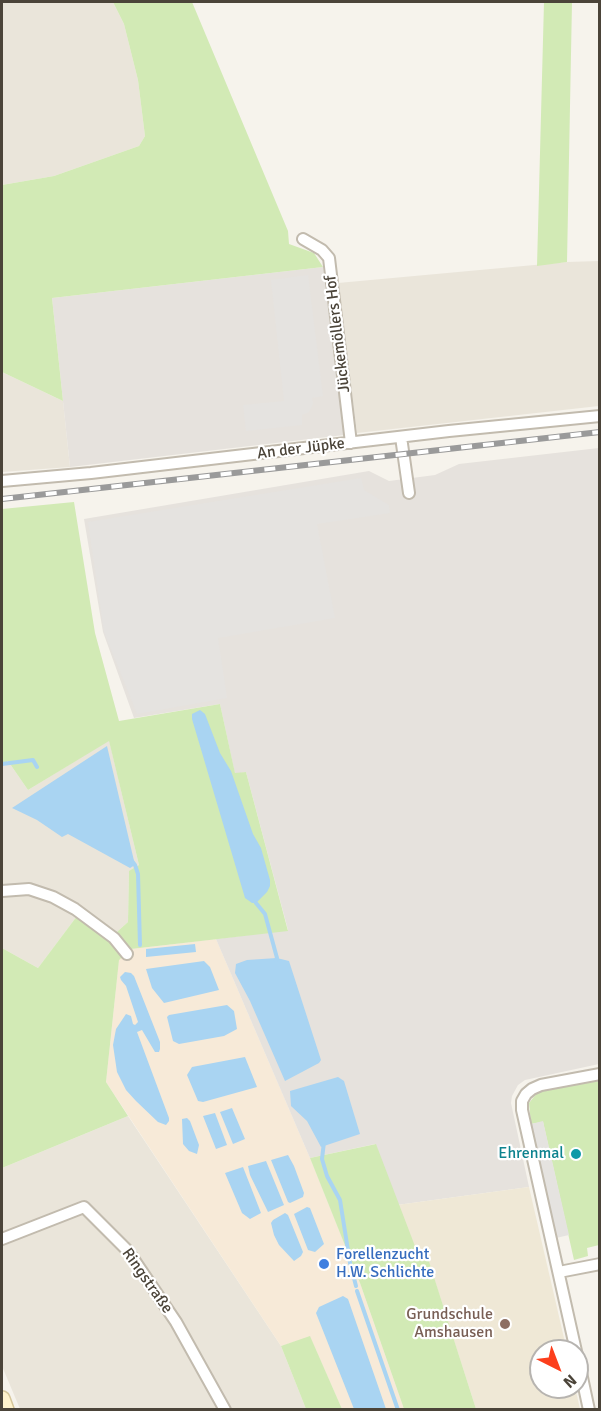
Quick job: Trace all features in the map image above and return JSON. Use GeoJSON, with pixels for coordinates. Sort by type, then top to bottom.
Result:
{"type":"FeatureCollection","features":[{"type":"Feature","properties":{"kind":"street","name":"Jückemöllers Hof"},"geometry":{"type":"LineString","coordinates":[[303,239],[322,250],[329,258],[351,443]]}},
{"type":"Feature","properties":{"kind":"street","name":"An der Jüpke"},"geometry":{"type":"LineString","coordinates":[[2,481],[600,416]]}},
{"type":"Feature","properties":{"kind":"street"},"geometry":{"type":"LineString","coordinates":[[401,437],[409,493]]}},
{"type":"Feature","properties":{"kind":"street"},"geometry":{"type":"LineString","coordinates":[[2,891],[29,889],[53,897],[75,909],[114,938],[127,954]]}},
{"type":"Feature","properties":{"kind":"street"},"geometry":{"type":"LineString","coordinates":[[574,1339],[522,1110],[522,1101],[532,1089],[600,1074]]}},
{"type":"Feature","properties":{"kind":"street","name":"Ringstraße"},"geometry":{"type":"LineString","coordinates":[[2,1239],[84,1207],[128,1251],[176,1322],[225,1410]]}},
{"type":"Feature","properties":{"kind":"street"},"geometry":{"type":"LineString","coordinates":[[559,1272],[600,1264]]}},
{"type":"Feature","properties":{"kind":"street"},"geometry":{"type":"LineString","coordinates":[[2,1399],[6,1410]]}},
{"type":"Feature","properties":{"kind":"shaded area"},"geometry":{"type":"Polygon","coordinates":[[[2,2],[113,2],[124,24],[138,80],[145,136],[139,146],[54,176],[2,185],[2,2]]]}},
{"type":"Feature","properties":{"kind":"shaded area"},"geometry":{"type":"Polygon","coordinates":[[[599,261],[599,406],[357,433],[338,283],[599,261]]]}},
{"type":"Feature","properties":{"kind":"shaded area"},"geometry":{"type":"Polygon","coordinates":[[[323,267],[344,435],[70,467],[52,298],[323,267]]]}},
{"type":"Feature","properties":{"kind":"shaded area"},"geometry":{"type":"Polygon","coordinates":[[[308,275],[323,396],[312,398],[313,404],[309,412],[302,415],[302,425],[246,431],[243,405],[284,401],[271,280],[308,275]]]}},
{"type":"Feature","properties":{"kind":"shaded area"},"geometry":{"type":"Polygon","coordinates":[[[2,372],[63,401],[70,467],[2,472],[2,372]]]}},
{"type":"Feature","properties":{"kind":"shaded area"},"geometry":{"type":"Polygon","coordinates":[[[599,448],[599,1064],[525,1080],[518,1085],[511,1103],[529,1187],[397,1205],[375,1144],[310,1158],[216,939],[288,930],[246,772],[235,774],[220,704],[134,718],[103,632],[84,519],[369,471],[389,481],[435,475],[459,464],[599,448]]]}},
{"type":"Feature","properties":{"kind":"shaded area"},"geometry":{"type":"Polygon","coordinates":[[[361,478],[364,490],[389,505],[390,513],[317,524],[335,618],[218,638],[227,698],[137,714],[104,632],[88,522],[361,478]]]}},
{"type":"Feature","properties":{"kind":"shaded area"},"geometry":{"type":"Polygon","coordinates":[[[109,740],[139,865],[129,872],[128,922],[109,939],[77,916],[38,968],[2,948],[2,767],[8,761],[28,790],[109,740]]]}},
{"type":"Feature","properties":{"kind":"shaded area"},"geometry":{"type":"Polygon","coordinates":[[[216,939],[310,1158],[360,1283],[404,1409],[342,1409],[310,1337],[281,1346],[106,1082],[119,959],[131,949],[216,939]]]}},
{"type":"Feature","properties":{"kind":"shaded area"},"geometry":{"type":"Polygon","coordinates":[[[128,1116],[281,1346],[306,1409],[20,1409],[2,1366],[2,1168],[128,1116]]]}},
{"type":"Feature","properties":{"kind":"shaded area"},"geometry":{"type":"Polygon","coordinates":[[[543,1121],[569,1235],[556,1238],[531,1124],[543,1121]]]}},
{"type":"Feature","properties":{"kind":"shaded area","name":"Grundschule Amshausen"},"geometry":{"type":"Polygon","coordinates":[[[529,1187],[564,1339],[529,1339],[529,1399],[578,1399],[580,1409],[476,1409],[426,1253],[418,1254],[397,1205],[529,1187]]]}},
{"type":"Feature","properties":{"kind":"green space"},"geometry":{"type":"Polygon","coordinates":[[[113,2],[192,2],[288,231],[289,244],[314,253],[323,267],[52,298],[63,401],[2,372],[2,185],[54,176],[139,146],[145,136],[138,80],[124,24],[113,2]]]}},
{"type":"Feature","properties":{"kind":"green space"},"geometry":{"type":"Polygon","coordinates":[[[544,2],[572,2],[567,262],[537,266],[544,2]]]}},
{"type":"Feature","properties":{"kind":"green space"},"geometry":{"type":"Polygon","coordinates":[[[74,502],[95,633],[119,721],[220,704],[235,773],[246,772],[288,931],[131,949],[119,960],[106,1082],[128,1116],[2,1168],[2,948],[38,968],[77,916],[109,939],[128,922],[129,871],[139,865],[109,741],[28,790],[8,761],[2,767],[2,509],[74,502]]]}},
{"type":"Feature","properties":{"kind":"green space"},"geometry":{"type":"Polygon","coordinates":[[[599,1081],[599,1245],[587,1248],[588,1256],[574,1260],[543,1122],[531,1124],[529,1103],[537,1093],[543,1090],[599,1081]]]}},
{"type":"Feature","properties":{"kind":"green space"},"geometry":{"type":"Polygon","coordinates":[[[376,1144],[418,1254],[426,1252],[476,1409],[404,1409],[360,1283],[310,1158],[376,1144]]]}},
{"type":"Feature","properties":{"kind":"green space"},"geometry":{"type":"Polygon","coordinates":[[[310,1336],[342,1409],[306,1409],[281,1346],[310,1336]]]}},
{"type":"Feature","properties":{"kind":"water"},"geometry":{"type":"Polygon","coordinates":[[[200,710],[205,714],[220,753],[231,771],[253,834],[261,848],[270,886],[256,903],[245,898],[192,719],[192,714],[200,710]]]}},
{"type":"Feature","properties":{"kind":"water"},"geometry":{"type":"Polygon","coordinates":[[[107,746],[135,865],[130,868],[68,834],[62,837],[37,820],[12,808],[107,746]]]}},
{"type":"Feature","properties":{"kind":"water"},"geometry":{"type":"Polygon","coordinates":[[[195,944],[196,952],[146,957],[146,949],[195,944]]]}},
{"type":"Feature","properties":{"kind":"water"},"geometry":{"type":"Polygon","coordinates":[[[277,958],[289,961],[321,1060],[285,1081],[250,1001],[235,973],[236,964],[247,960],[277,958]]]}},
{"type":"Feature","properties":{"kind":"water"},"geometry":{"type":"Polygon","coordinates":[[[204,961],[210,967],[219,990],[164,1003],[152,988],[146,969],[204,961]]]}},
{"type":"Feature","properties":{"kind":"water"},"geometry":{"type":"Polygon","coordinates":[[[125,972],[134,976],[160,1042],[159,1052],[155,1052],[142,1030],[137,1032],[169,1118],[166,1125],[158,1122],[136,1101],[126,1090],[117,1072],[113,1045],[116,1029],[126,1014],[131,1016],[133,1024],[138,1022],[126,986],[120,977],[125,972]]]}},
{"type":"Feature","properties":{"kind":"water"},"geometry":{"type":"Polygon","coordinates":[[[227,1005],[234,1011],[237,1029],[224,1036],[179,1044],[173,1041],[167,1017],[169,1015],[227,1005]]]}},
{"type":"Feature","properties":{"kind":"water"},"geometry":{"type":"Polygon","coordinates":[[[245,1057],[257,1087],[203,1102],[198,1101],[187,1075],[192,1067],[245,1057]]]}},
{"type":"Feature","properties":{"kind":"water"},"geometry":{"type":"Polygon","coordinates":[[[338,1077],[344,1081],[360,1134],[321,1147],[307,1121],[291,1106],[290,1091],[338,1077]]]}},
{"type":"Feature","properties":{"kind":"water"},"geometry":{"type":"Polygon","coordinates":[[[232,1108],[245,1139],[233,1144],[220,1112],[232,1108]]]}},
{"type":"Feature","properties":{"kind":"water"},"geometry":{"type":"Polygon","coordinates":[[[215,1113],[227,1145],[216,1149],[203,1116],[215,1113]]]}},
{"type":"Feature","properties":{"kind":"water"},"geometry":{"type":"Polygon","coordinates":[[[187,1118],[199,1145],[197,1154],[189,1151],[183,1144],[182,1119],[187,1118]]]}},
{"type":"Feature","properties":{"kind":"water"},"geometry":{"type":"Polygon","coordinates":[[[288,1155],[304,1193],[303,1197],[290,1203],[271,1160],[288,1155]]]}},
{"type":"Feature","properties":{"kind":"water"},"geometry":{"type":"Polygon","coordinates":[[[266,1161],[284,1205],[268,1212],[248,1166],[266,1161]]]}},
{"type":"Feature","properties":{"kind":"water"},"geometry":{"type":"Polygon","coordinates":[[[243,1167],[261,1213],[250,1219],[242,1213],[225,1173],[243,1167]]]}},
{"type":"Feature","properties":{"kind":"water"},"geometry":{"type":"Polygon","coordinates":[[[307,1207],[310,1208],[324,1244],[315,1252],[308,1250],[294,1214],[307,1207]]]}},
{"type":"Feature","properties":{"kind":"water"},"geometry":{"type":"Polygon","coordinates":[[[285,1213],[288,1215],[303,1252],[294,1261],[279,1245],[271,1223],[285,1213]]]}},
{"type":"Feature","properties":{"kind":"water"},"geometry":{"type":"Polygon","coordinates":[[[343,1296],[348,1299],[386,1409],[354,1409],[316,1313],[319,1307],[343,1296]]]}},
{"type":"Feature","properties":{"kind":"waterway"},"geometry":{"type":"LineString","coordinates":[[2,764],[33,760],[37,767]]}},
{"type":"Feature","properties":{"kind":"waterway"},"geometry":{"type":"LineString","coordinates":[[132,861],[138,874],[140,945]]}},
{"type":"Feature","properties":{"kind":"waterway"},"geometry":{"type":"LineString","coordinates":[[256,903],[265,914],[276,960]]}},
{"type":"Feature","properties":{"kind":"waterway"},"geometry":{"type":"LineString","coordinates":[[324,1142],[322,1159],[327,1176],[340,1200],[356,1286]]}},
{"type":"Feature","properties":{"kind":"waterway"},"geometry":{"type":"LineString","coordinates":[[357,1291],[398,1410]]}},
{"type":"Feature","properties":{"kind":"railway"},"geometry":{"type":"LineString","coordinates":[[2,499],[600,432]]}},
{"type":"Feature","properties":{"kind":"place","name":"Ehrenmal"},"geometry":{"type":"Point","coordinates":[576,1154]}},
{"type":"Feature","properties":{"kind":"place","name":"Forellenzucht H.W. Schlichte"},"geometry":{"type":"Point","coordinates":[324,1264]}},
{"type":"Feature","properties":{"kind":"place","name":"Grundschule Amshausen"},"geometry":{"type":"Point","coordinates":[505,1324]}}]}
